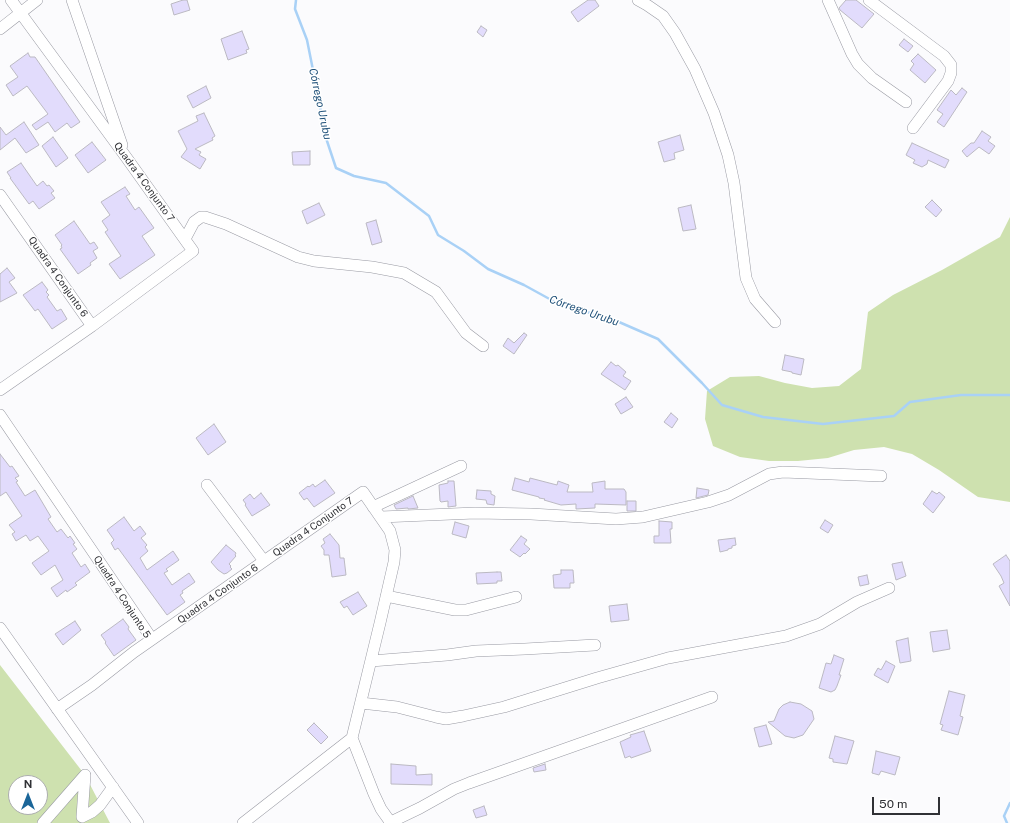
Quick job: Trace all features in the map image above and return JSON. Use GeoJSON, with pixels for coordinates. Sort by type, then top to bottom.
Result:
{"type":"FeatureCollection","features":[{"type":"Feature","properties":{"kind":"street","name":"Quadra 4 Conjunto 7"},"geometry":{"type":"LineString","coordinates":[[11,0],[126,157],[193,252],[92,326]]}},
{"type":"Feature","properties":{"kind":"street"},"geometry":{"type":"LineString","coordinates":[[0,28],[37,0]]}},
{"type":"Feature","properties":{"kind":"street"},"geometry":{"type":"LineString","coordinates":[[72,0],[126,157]]}},
{"type":"Feature","properties":{"kind":"street"},"geometry":{"type":"LineString","coordinates":[[638,0],[663,16],[675,33],[695,69],[714,113],[728,155],[734,182],[746,278],[755,299],[775,322]]}},
{"type":"Feature","properties":{"kind":"street"},"geometry":{"type":"LineString","coordinates":[[828,0],[858,64],[872,78],[906,102]]}},
{"type":"Feature","properties":{"kind":"street"},"geometry":{"type":"LineString","coordinates":[[869,0],[944,56],[952,65],[948,81],[913,128]]}},
{"type":"Feature","properties":{"kind":"street","name":"Quadra 4 Conjunto 6"},"geometry":{"type":"LineString","coordinates":[[0,195],[92,326],[0,390]]}},
{"type":"Feature","properties":{"kind":"street"},"geometry":{"type":"LineString","coordinates":[[185,239],[194,222],[201,217],[206,217],[226,224],[287,252],[309,260],[372,267],[404,274],[436,292],[466,333],[483,346]]}},
{"type":"Feature","properties":{"kind":"street","name":"Quadra 4 Conjunto 5"},"geometry":{"type":"LineString","coordinates":[[0,415],[152,639],[92,685],[57,709]]}},
{"type":"Feature","properties":{"kind":"street"},"geometry":{"type":"LineString","coordinates":[[461,466],[373,507],[390,530],[394,550],[394,562],[352,738],[374,794],[391,823],[454,789],[469,783],[712,697]]}},
{"type":"Feature","properties":{"kind":"street"},"geometry":{"type":"LineString","coordinates":[[381,517],[475,513],[531,514],[616,519],[643,517],[708,502],[730,495],[769,474],[783,472],[880,476]]}},
{"type":"Feature","properties":{"kind":"street","name":"Quadra 4 Conjunto 6"},"geometry":{"type":"LineString","coordinates":[[152,639],[264,561],[207,485]]}},
{"type":"Feature","properties":{"kind":"street","name":"Quadra 4 Conjunto 7"},"geometry":{"type":"LineString","coordinates":[[264,561],[363,492],[373,507]]}},
{"type":"Feature","properties":{"kind":"street"},"geometry":{"type":"LineString","coordinates":[[361,703],[406,709],[436,718],[463,716],[504,707],[668,658],[786,636],[820,624],[857,602],[889,588]]}},
{"type":"Feature","properties":{"kind":"street"},"geometry":{"type":"LineString","coordinates":[[386,596],[455,610],[466,610],[516,597]]}},
{"type":"Feature","properties":{"kind":"street"},"geometry":{"type":"LineString","coordinates":[[0,628],[138,823]]}},
{"type":"Feature","properties":{"kind":"street"},"geometry":{"type":"LineString","coordinates":[[371,661],[447,655],[476,650],[525,650],[595,645]]}},
{"type":"Feature","properties":{"kind":"street"},"geometry":{"type":"LineString","coordinates":[[243,823],[352,738]]}},
{"type":"Feature","properties":{"kind":"street"},"geometry":{"type":"LineString","coordinates":[[43,823],[85,776],[82,817],[92,812],[100,805],[113,787]]}},
{"type":"Feature","properties":{"kind":"green space"},"geometry":{"type":"Polygon","coordinates":[[[1010,217],[1010,502],[978,497],[939,470],[912,454],[884,447],[854,450],[828,458],[798,461],[769,461],[740,457],[713,446],[705,419],[707,391],[730,377],[759,376],[812,388],[839,386],[861,369],[868,312],[893,295],[942,270],[1000,237],[1010,217]]]}},
{"type":"Feature","properties":{"kind":"green space"},"geometry":{"type":"Polygon","coordinates":[[[0,665],[85,775],[110,823],[0,823],[0,665]]]}},
{"type":"Feature","properties":{"kind":"building"},"geometry":{"type":"Polygon","coordinates":[[[187,0],[190,10],[174,15],[171,4],[187,0]]]}},
{"type":"Feature","properties":{"kind":"building"},"geometry":{"type":"Polygon","coordinates":[[[588,0],[595,0],[599,6],[578,22],[571,12],[588,0]]]}},
{"type":"Feature","properties":{"kind":"building"},"geometry":{"type":"Polygon","coordinates":[[[846,0],[856,0],[874,14],[862,28],[840,10],[839,8],[846,0]]]}},
{"type":"Feature","properties":{"kind":"building"},"geometry":{"type":"Polygon","coordinates":[[[481,26],[487,30],[483,37],[477,32],[481,26]]]}},
{"type":"Feature","properties":{"kind":"building"},"geometry":{"type":"Polygon","coordinates":[[[242,31],[249,49],[246,50],[247,53],[228,60],[221,39],[242,31]]]}},
{"type":"Feature","properties":{"kind":"building"},"geometry":{"type":"Polygon","coordinates":[[[904,39],[913,46],[908,52],[899,45],[904,39]]]}},
{"type":"Feature","properties":{"kind":"building"},"geometry":{"type":"Polygon","coordinates":[[[28,53],[30,57],[35,57],[80,122],[71,128],[67,123],[55,132],[48,122],[36,130],[32,125],[48,114],[27,86],[13,96],[6,85],[18,77],[10,66],[28,53]]]}},
{"type":"Feature","properties":{"kind":"building"},"geometry":{"type":"Polygon","coordinates":[[[918,54],[936,70],[925,83],[910,70],[914,64],[911,61],[918,54]]]}},
{"type":"Feature","properties":{"kind":"building"},"geometry":{"type":"Polygon","coordinates":[[[206,86],[211,98],[193,108],[187,96],[206,86]]]}},
{"type":"Feature","properties":{"kind":"building"},"geometry":{"type":"Polygon","coordinates":[[[962,88],[967,92],[944,127],[937,122],[943,114],[937,110],[951,90],[956,95],[962,88]]]}},
{"type":"Feature","properties":{"kind":"building"},"geometry":{"type":"Polygon","coordinates":[[[204,113],[215,136],[212,138],[213,140],[195,149],[201,152],[199,155],[206,159],[200,169],[181,157],[187,149],[178,131],[198,121],[196,116],[204,113]]]}},
{"type":"Feature","properties":{"kind":"building"},"geometry":{"type":"Polygon","coordinates":[[[24,122],[39,145],[26,153],[15,138],[0,150],[0,127],[6,135],[24,122]]]}},
{"type":"Feature","properties":{"kind":"building"},"geometry":{"type":"Polygon","coordinates":[[[982,131],[991,137],[988,141],[995,146],[989,154],[979,147],[967,157],[962,151],[971,143],[974,143],[982,131]]]}},
{"type":"Feature","properties":{"kind":"building"},"geometry":{"type":"Polygon","coordinates":[[[680,135],[684,150],[674,153],[675,159],[664,162],[658,142],[680,135]]]}},
{"type":"Feature","properties":{"kind":"building"},"geometry":{"type":"Polygon","coordinates":[[[53,137],[68,158],[56,167],[42,146],[53,137]]]}},
{"type":"Feature","properties":{"kind":"building"},"geometry":{"type":"Polygon","coordinates":[[[92,142],[106,160],[88,173],[75,155],[92,142]]]}},
{"type":"Feature","properties":{"kind":"building"},"geometry":{"type":"Polygon","coordinates":[[[912,143],[949,160],[945,168],[928,160],[927,164],[922,167],[913,163],[915,160],[906,155],[912,143]]]}},
{"type":"Feature","properties":{"kind":"building"},"geometry":{"type":"Polygon","coordinates":[[[310,151],[310,165],[293,165],[292,152],[310,151]]]}},
{"type":"Feature","properties":{"kind":"building"},"geometry":{"type":"Polygon","coordinates":[[[21,163],[37,186],[43,181],[54,191],[51,193],[55,198],[39,209],[33,201],[29,204],[7,172],[21,163]]]}},
{"type":"Feature","properties":{"kind":"building"},"geometry":{"type":"Polygon","coordinates":[[[125,187],[130,194],[126,196],[135,210],[139,207],[154,228],[142,236],[155,255],[120,279],[109,264],[121,256],[105,232],[108,230],[102,221],[110,215],[101,202],[125,187]]]}},
{"type":"Feature","properties":{"kind":"building"},"geometry":{"type":"Polygon","coordinates":[[[932,200],[942,210],[936,217],[925,207],[932,200]]]}},
{"type":"Feature","properties":{"kind":"building"},"geometry":{"type":"Polygon","coordinates":[[[319,203],[325,215],[307,224],[302,211],[319,203]]]}},
{"type":"Feature","properties":{"kind":"building"},"geometry":{"type":"Polygon","coordinates":[[[691,205],[696,229],[683,231],[678,208],[691,205]]]}},
{"type":"Feature","properties":{"kind":"building"},"geometry":{"type":"Polygon","coordinates":[[[376,220],[382,242],[372,245],[366,223],[376,220]]]}},
{"type":"Feature","properties":{"kind":"building"},"geometry":{"type":"Polygon","coordinates":[[[74,221],[90,244],[94,242],[98,248],[93,251],[97,258],[90,263],[91,265],[78,274],[60,249],[62,248],[62,245],[55,235],[74,221]]]}},
{"type":"Feature","properties":{"kind":"building"},"geometry":{"type":"Polygon","coordinates":[[[7,268],[15,278],[9,282],[17,293],[0,302],[0,274],[7,268]]]}},
{"type":"Feature","properties":{"kind":"building"},"geometry":{"type":"Polygon","coordinates":[[[42,282],[48,290],[46,292],[49,295],[47,297],[57,311],[61,309],[67,319],[52,329],[38,309],[35,311],[23,295],[42,282]]]}},
{"type":"Feature","properties":{"kind":"building"},"geometry":{"type":"Polygon","coordinates":[[[524,333],[527,335],[514,354],[503,346],[508,338],[514,343],[524,333]]]}},
{"type":"Feature","properties":{"kind":"building"},"geometry":{"type":"Polygon","coordinates":[[[785,355],[804,359],[801,375],[782,370],[785,355]]]}},
{"type":"Feature","properties":{"kind":"building"},"geometry":{"type":"Polygon","coordinates":[[[611,362],[616,366],[618,365],[626,372],[623,376],[631,381],[625,390],[601,374],[611,362]]]}},
{"type":"Feature","properties":{"kind":"building"},"geometry":{"type":"Polygon","coordinates":[[[626,397],[633,407],[621,414],[615,404],[626,397]]]}},
{"type":"Feature","properties":{"kind":"building"},"geometry":{"type":"Polygon","coordinates":[[[671,413],[678,419],[672,428],[664,422],[671,413]]]}},
{"type":"Feature","properties":{"kind":"building"},"geometry":{"type":"Polygon","coordinates":[[[214,424],[226,442],[208,455],[196,438],[214,424]]]}},
{"type":"Feature","properties":{"kind":"building"},"geometry":{"type":"Polygon","coordinates":[[[0,454],[10,467],[12,466],[19,476],[15,478],[18,481],[16,482],[25,496],[35,490],[51,517],[48,519],[57,532],[61,529],[68,538],[70,536],[77,549],[72,553],[81,567],[85,564],[90,572],[75,583],[77,585],[67,592],[66,590],[57,597],[51,588],[63,580],[55,565],[41,575],[32,563],[49,551],[38,536],[30,541],[26,535],[16,541],[12,534],[15,532],[9,525],[22,516],[6,492],[0,496],[0,454]]]}},
{"type":"Feature","properties":{"kind":"building"},"geometry":{"type":"Polygon","coordinates":[[[515,478],[529,482],[530,478],[557,485],[558,481],[569,485],[567,492],[593,492],[592,483],[605,481],[605,489],[624,489],[626,492],[626,505],[595,504],[595,508],[576,509],[576,504],[561,505],[539,497],[512,490],[515,478]]]}},
{"type":"Feature","properties":{"kind":"building"},"geometry":{"type":"Polygon","coordinates":[[[325,480],[335,493],[314,507],[307,498],[304,500],[299,493],[308,486],[309,487],[313,484],[315,487],[325,480]]]}},
{"type":"Feature","properties":{"kind":"building"},"geometry":{"type":"Polygon","coordinates":[[[448,481],[454,481],[456,506],[448,507],[448,501],[440,501],[439,485],[448,483],[448,481]]]}},
{"type":"Feature","properties":{"kind":"building"},"geometry":{"type":"Polygon","coordinates":[[[697,488],[709,490],[708,495],[696,498],[697,488]]]}},
{"type":"Feature","properties":{"kind":"building"},"geometry":{"type":"Polygon","coordinates":[[[477,490],[491,491],[491,494],[495,496],[494,505],[487,504],[486,500],[476,499],[477,490]]]}},
{"type":"Feature","properties":{"kind":"building"},"geometry":{"type":"Polygon","coordinates":[[[932,491],[937,494],[939,492],[945,497],[933,513],[923,504],[932,491]]]}},
{"type":"Feature","properties":{"kind":"building"},"geometry":{"type":"Polygon","coordinates":[[[261,493],[270,505],[252,516],[243,500],[250,494],[254,499],[261,493]]]}},
{"type":"Feature","properties":{"kind":"building"},"geometry":{"type":"Polygon","coordinates":[[[413,496],[418,508],[396,509],[394,505],[413,496]]]}},
{"type":"Feature","properties":{"kind":"building"},"geometry":{"type":"Polygon","coordinates":[[[627,501],[636,501],[636,511],[627,511],[627,501]]]}},
{"type":"Feature","properties":{"kind":"building"},"geometry":{"type":"Polygon","coordinates":[[[124,517],[134,531],[140,526],[146,534],[141,538],[147,545],[145,547],[148,551],[140,558],[147,570],[173,551],[179,560],[166,569],[168,571],[164,573],[172,585],[189,573],[195,582],[182,591],[183,593],[180,595],[185,602],[167,615],[118,548],[115,550],[111,543],[114,540],[107,530],[124,517]]]}},
{"type":"Feature","properties":{"kind":"building"},"geometry":{"type":"Polygon","coordinates":[[[825,520],[833,525],[828,533],[820,528],[825,520]]]}},
{"type":"Feature","properties":{"kind":"building"},"geometry":{"type":"Polygon","coordinates":[[[659,521],[672,522],[672,529],[670,529],[671,543],[654,543],[654,536],[659,536],[659,521]]]}},
{"type":"Feature","properties":{"kind":"building"},"geometry":{"type":"Polygon","coordinates":[[[455,522],[469,526],[466,538],[452,534],[455,522]]]}},
{"type":"Feature","properties":{"kind":"building"},"geometry":{"type":"Polygon","coordinates":[[[330,534],[339,545],[340,558],[344,558],[346,575],[332,577],[329,555],[324,555],[324,550],[321,546],[325,543],[323,539],[330,534]]]}},
{"type":"Feature","properties":{"kind":"building"},"geometry":{"type":"Polygon","coordinates":[[[521,536],[527,540],[524,544],[530,549],[520,557],[510,550],[521,536]]]}},
{"type":"Feature","properties":{"kind":"building"},"geometry":{"type":"Polygon","coordinates":[[[735,538],[736,545],[732,546],[732,548],[728,550],[720,552],[718,540],[735,538]]]}},
{"type":"Feature","properties":{"kind":"building"},"geometry":{"type":"Polygon","coordinates":[[[226,545],[236,553],[236,556],[229,564],[232,569],[224,574],[211,562],[226,545]]]}},
{"type":"Feature","properties":{"kind":"building"},"geometry":{"type":"Polygon","coordinates":[[[1006,555],[1010,561],[1010,606],[999,586],[1004,583],[993,564],[1006,555]]]}},
{"type":"Feature","properties":{"kind":"building"},"geometry":{"type":"Polygon","coordinates":[[[902,562],[906,576],[896,580],[892,564],[902,562]]]}},
{"type":"Feature","properties":{"kind":"building"},"geometry":{"type":"Polygon","coordinates":[[[561,570],[573,570],[574,583],[570,583],[570,588],[554,588],[553,575],[561,574],[561,570]]]}},
{"type":"Feature","properties":{"kind":"building"},"geometry":{"type":"Polygon","coordinates":[[[501,572],[502,581],[497,581],[497,583],[477,584],[476,573],[501,572]]]}},
{"type":"Feature","properties":{"kind":"building"},"geometry":{"type":"Polygon","coordinates":[[[867,575],[869,584],[860,586],[858,577],[867,575]]]}},
{"type":"Feature","properties":{"kind":"building"},"geometry":{"type":"Polygon","coordinates":[[[358,592],[367,606],[353,615],[347,606],[344,608],[340,602],[358,592]]]}},
{"type":"Feature","properties":{"kind":"building"},"geometry":{"type":"Polygon","coordinates":[[[627,604],[629,620],[611,622],[609,606],[627,604]]]}},
{"type":"Feature","properties":{"kind":"building"},"geometry":{"type":"Polygon","coordinates":[[[123,619],[136,640],[114,656],[101,635],[123,619]]]}},
{"type":"Feature","properties":{"kind":"building"},"geometry":{"type":"Polygon","coordinates":[[[75,621],[81,630],[63,645],[55,634],[75,621]]]}},
{"type":"Feature","properties":{"kind":"building"},"geometry":{"type":"Polygon","coordinates":[[[947,630],[950,649],[933,652],[930,632],[947,630]]]}},
{"type":"Feature","properties":{"kind":"building"},"geometry":{"type":"Polygon","coordinates":[[[908,638],[911,661],[900,663],[896,641],[908,638]]]}},
{"type":"Feature","properties":{"kind":"building"},"geometry":{"type":"Polygon","coordinates":[[[834,655],[844,659],[837,686],[835,690],[831,692],[819,688],[826,663],[831,664],[834,655]]]}},
{"type":"Feature","properties":{"kind":"building"},"geometry":{"type":"Polygon","coordinates":[[[886,661],[895,666],[888,683],[874,675],[878,668],[881,670],[886,661]]]}},
{"type":"Feature","properties":{"kind":"building"},"geometry":{"type":"Polygon","coordinates":[[[949,691],[965,695],[960,716],[963,717],[958,735],[941,730],[943,725],[940,724],[949,691]]]}},
{"type":"Feature","properties":{"kind":"building"},"geometry":{"type":"Polygon","coordinates":[[[790,702],[801,704],[812,711],[814,719],[803,735],[794,738],[785,736],[768,722],[774,721],[779,709],[783,705],[790,702]]]}},
{"type":"Feature","properties":{"kind":"building"},"geometry":{"type":"Polygon","coordinates":[[[314,723],[328,737],[321,744],[307,730],[314,723]]]}},
{"type":"Feature","properties":{"kind":"building"},"geometry":{"type":"Polygon","coordinates":[[[766,725],[772,744],[759,747],[754,728],[766,725]]]}},
{"type":"Feature","properties":{"kind":"building"},"geometry":{"type":"Polygon","coordinates":[[[644,731],[651,751],[631,758],[630,756],[625,758],[620,742],[631,737],[630,735],[644,731]]]}},
{"type":"Feature","properties":{"kind":"building"},"geometry":{"type":"Polygon","coordinates":[[[835,736],[854,741],[847,764],[833,762],[833,759],[829,758],[835,736]]]}},
{"type":"Feature","properties":{"kind":"building"},"geometry":{"type":"Polygon","coordinates":[[[876,751],[900,757],[895,775],[881,771],[879,775],[872,773],[876,751]]]}},
{"type":"Feature","properties":{"kind":"building"},"geometry":{"type":"Polygon","coordinates":[[[391,764],[416,766],[416,775],[432,774],[432,785],[391,784],[391,764]]]}},
{"type":"Feature","properties":{"kind":"building"},"geometry":{"type":"Polygon","coordinates":[[[545,764],[546,770],[534,772],[533,768],[545,764]]]}},
{"type":"Feature","properties":{"kind":"building"},"geometry":{"type":"Polygon","coordinates":[[[484,806],[487,815],[476,818],[473,810],[484,806]]]}},
{"type":"Feature","properties":{"kind":"waterway","name":"Córrego Urubu"},"geometry":{"type":"LineString","coordinates":[[296,0],[295,9],[307,40],[324,132],[336,168],[354,176],[386,183],[429,216],[438,235],[464,251],[488,269],[524,285],[555,302],[619,322],[658,339],[722,405],[763,417],[823,424],[894,416],[910,402],[961,395],[1010,395]]}},
{"type":"Feature","properties":{"kind":"waterway","name":"Córrego Urubu"},"geometry":{"type":"LineString","coordinates":[[1007,823],[1004,816],[1010,803]]}}]}
